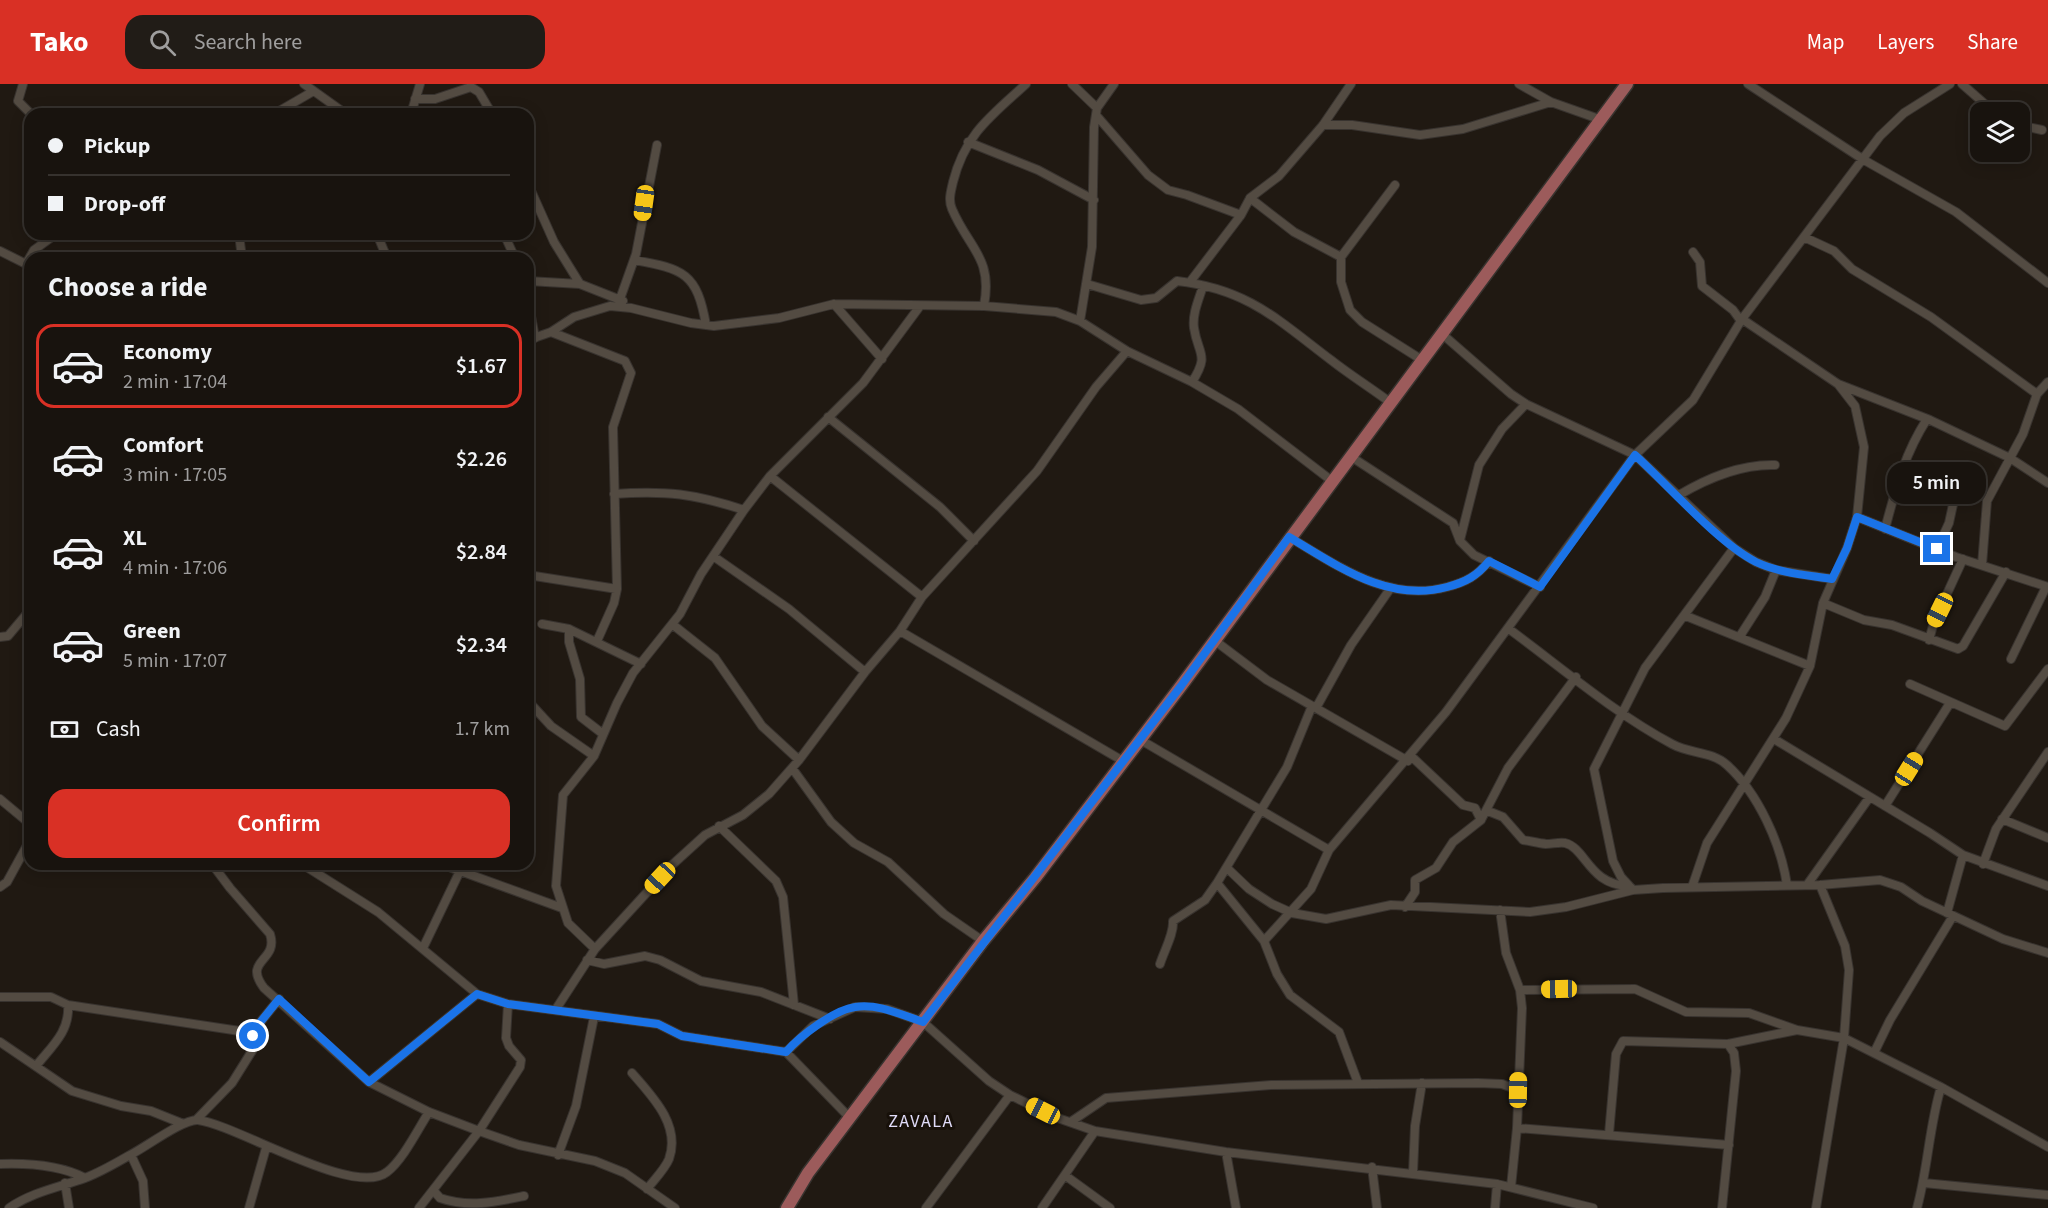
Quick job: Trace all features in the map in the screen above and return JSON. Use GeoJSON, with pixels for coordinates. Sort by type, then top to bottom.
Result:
{"type":"FeatureCollection","features":[{"type":"Feature","properties":{"kind":"main road"},"geometry":{"type":"LineString","coordinates":[[787,1208],[808,1173],[1215,640],[1289,537],[1627,84]]}},
{"type":"Feature","properties":{"kind":"street"},"geometry":{"type":"LineString","coordinates":[[23,84],[18,101],[25,108]]}},
{"type":"Feature","properties":{"kind":"street"},"geometry":{"type":"LineString","coordinates":[[304,84],[337,108]]}},
{"type":"Feature","properties":{"kind":"street"},"geometry":{"type":"LineString","coordinates":[[413,108],[420,84]]}},
{"type":"Feature","properties":{"kind":"street"},"geometry":{"type":"LineString","coordinates":[[984,306],[988,286],[986,270],[951,208],[950,200],[956,169],[968,142],[1026,84]]}},
{"type":"Feature","properties":{"kind":"street"},"geometry":{"type":"LineString","coordinates":[[1072,84],[1148,175],[1168,190],[1241,215]]}},
{"type":"Feature","properties":{"kind":"street"},"geometry":{"type":"LineString","coordinates":[[1080,321],[1092,247],[1093,161],[1097,112],[1114,84]]}},
{"type":"Feature","properties":{"kind":"street"},"geometry":{"type":"LineString","coordinates":[[1190,282],[1241,215],[1250,198],[1279,176],[1323,125],[1351,84]]}},
{"type":"Feature","properties":{"kind":"street"},"geometry":{"type":"LineString","coordinates":[[1519,84],[1551,102],[1599,119]]}},
{"type":"Feature","properties":{"kind":"street"},"geometry":{"type":"LineString","coordinates":[[1748,84],[1864,160],[1956,212],[2048,283]]}},
{"type":"Feature","properties":{"kind":"street"},"geometry":{"type":"LineString","coordinates":[[1264,941],[1292,913],[1311,889],[1329,850],[1409,759],[1509,629],[1635,455],[1693,400],[1741,320],[1806,238],[1880,136],[1904,113],[1950,84]]}},
{"type":"Feature","properties":{"kind":"street"},"geometry":{"type":"LineString","coordinates":[[1962,84],[1983,102]]}},
{"type":"Feature","properties":{"kind":"street"},"geometry":{"type":"LineString","coordinates":[[415,99],[435,99],[471,87],[479,92],[488,108]]}},
{"type":"Feature","properties":{"kind":"street"},"geometry":{"type":"LineString","coordinates":[[284,108],[312,92]]}},
{"type":"Feature","properties":{"kind":"street"},"geometry":{"type":"LineString","coordinates":[[1323,125],[1353,125],[1420,135],[1463,129],[1551,102]]}},
{"type":"Feature","properties":{"kind":"street"},"geometry":{"type":"LineString","coordinates":[[2030,127],[2042,130]]}},
{"type":"Feature","properties":{"kind":"street"},"geometry":{"type":"LineString","coordinates":[[968,142],[1038,170],[1094,200]]}},
{"type":"Feature","properties":{"kind":"street"},"geometry":{"type":"LineString","coordinates":[[620,299],[634,260],[657,145]]}},
{"type":"Feature","properties":{"kind":"street"},"geometry":{"type":"LineString","coordinates":[[1395,185],[1341,257],[1341,282],[1350,310],[1362,321],[1422,360]]}},
{"type":"Feature","properties":{"kind":"street"},"geometry":{"type":"LineString","coordinates":[[534,197],[554,242],[580,284]]}},
{"type":"Feature","properties":{"kind":"street"},"geometry":{"type":"LineString","coordinates":[[1250,198],[1294,232],[1341,257]]}},
{"type":"Feature","properties":{"kind":"street"},"geometry":{"type":"LineString","coordinates":[[1806,238],[1834,251],[1852,268],[1939,322],[2037,394]]}},
{"type":"Feature","properties":{"kind":"street"},"geometry":{"type":"LineString","coordinates":[[33,252],[48,240]]}},
{"type":"Feature","properties":{"kind":"street"},"geometry":{"type":"LineString","coordinates":[[0,251],[24,263]]}},
{"type":"Feature","properties":{"kind":"street"},"geometry":{"type":"LineString","coordinates":[[1693,252],[1700,262],[1702,286],[1733,310],[1741,320],[1838,384],[1886,400],[1928,419],[2010,458],[2048,483]]}},
{"type":"Feature","properties":{"kind":"street"},"geometry":{"type":"LineString","coordinates":[[634,260],[661,265],[688,278],[697,288],[706,325]]}},
{"type":"Feature","properties":{"kind":"street"},"geometry":{"type":"LineString","coordinates":[[534,281],[580,284],[620,299],[631,308]]}},
{"type":"Feature","properties":{"kind":"street"},"geometry":{"type":"LineString","coordinates":[[1087,284],[1116,295],[1141,300],[1156,298],[1174,282],[1190,282],[1225,291],[1259,306],[1288,324],[1330,359],[1391,403]]}},
{"type":"Feature","properties":{"kind":"street"},"geometry":{"type":"LineString","coordinates":[[1192,382],[1203,362],[1203,353],[1194,327],[1203,286]]}},
{"type":"Feature","properties":{"kind":"street"},"geometry":{"type":"LineString","coordinates":[[834,304],[882,359]]}},
{"type":"Feature","properties":{"kind":"street"},"geometry":{"type":"LineString","coordinates":[[534,338],[551,332],[574,317],[597,308],[610,306],[631,308],[706,325],[744,324],[813,312],[834,304],[984,306],[1056,312],[1080,321],[1127,351],[1192,382],[1238,409],[1332,480]]}},
{"type":"Feature","properties":{"kind":"street"},"geometry":{"type":"LineString","coordinates":[[595,949],[568,923],[556,886],[563,795],[594,756],[616,703],[641,664],[672,624],[744,510],[770,476],[863,383],[920,306]]}},
{"type":"Feature","properties":{"kind":"street"},"geometry":{"type":"LineString","coordinates":[[551,332],[610,355],[629,365],[629,380],[613,427],[617,589],[614,603],[597,641]]}},
{"type":"Feature","properties":{"kind":"street"},"geometry":{"type":"LineString","coordinates":[[1441,333],[1511,394],[1526,404],[1635,455],[1734,548],[1756,562],[1776,570],[1832,579]]}},
{"type":"Feature","properties":{"kind":"street"},"geometry":{"type":"LineString","coordinates":[[556,1010],[595,949],[672,865],[719,826],[743,814],[769,794],[799,760],[865,672],[900,632],[922,597],[1037,471],[1096,387],[1127,351]]}},
{"type":"Feature","properties":{"kind":"street"},"geometry":{"type":"LineString","coordinates":[[1982,565],[1985,510],[2037,394],[2048,382]]}},
{"type":"Feature","properties":{"kind":"street"},"geometry":{"type":"LineString","coordinates":[[1692,887],[1707,843],[1774,739],[1810,666],[1823,603],[1847,548],[1857,517],[1864,447],[1855,406],[1838,384]]}},
{"type":"Feature","properties":{"kind":"street"},"geometry":{"type":"LineString","coordinates":[[1460,541],[1479,465],[1502,429],[1526,404]]}},
{"type":"Feature","properties":{"kind":"street"},"geometry":{"type":"LineString","coordinates":[[828,417],[940,507],[974,541]]}},
{"type":"Feature","properties":{"kind":"street"},"geometry":{"type":"LineString","coordinates":[[1885,529],[1910,446],[1928,419]]}},
{"type":"Feature","properties":{"kind":"street"},"geometry":{"type":"LineString","coordinates":[[1350,456],[1453,523],[1460,541],[1474,555],[1540,587]]}},
{"type":"Feature","properties":{"kind":"street"},"geometry":{"type":"LineString","coordinates":[[1679,495],[1723,474],[1750,466],[1775,465]]}},
{"type":"Feature","properties":{"kind":"street"},"geometry":{"type":"LineString","coordinates":[[1937,549],[1949,524],[1960,472]]}},
{"type":"Feature","properties":{"kind":"street"},"geometry":{"type":"LineString","coordinates":[[770,476],[922,597]]}},
{"type":"Feature","properties":{"kind":"street"},"geometry":{"type":"LineString","coordinates":[[614,494],[672,492],[708,498],[744,510]]}},
{"type":"Feature","properties":{"kind":"street"},"geometry":{"type":"LineString","coordinates":[[1857,517],[1963,559],[2047,587],[2011,659]]}},
{"type":"Feature","properties":{"kind":"street"},"geometry":{"type":"LineString","coordinates":[[1289,537],[1344,570],[1390,589],[1426,592],[1460,584],[1472,579],[1489,561]]}},
{"type":"Feature","properties":{"kind":"street"},"geometry":{"type":"LineString","coordinates":[[1631,888],[1613,861],[1594,776],[1598,759],[1645,668],[1686,616],[1734,548]]}},
{"type":"Feature","properties":{"kind":"street"},"geometry":{"type":"LineString","coordinates":[[713,556],[789,609],[865,672]]}},
{"type":"Feature","properties":{"kind":"street"},"geometry":{"type":"LineString","coordinates":[[1929,640],[1934,622],[1963,559]]}},
{"type":"Feature","properties":{"kind":"street"},"geometry":{"type":"LineString","coordinates":[[1740,636],[1765,597],[1776,570]]}},
{"type":"Feature","properties":{"kind":"street"},"geometry":{"type":"LineString","coordinates":[[1823,603],[1864,620],[1892,625],[1955,650],[1963,646],[2006,572]]}},
{"type":"Feature","properties":{"kind":"street"},"geometry":{"type":"LineString","coordinates":[[534,576],[617,589]]}},
{"type":"Feature","properties":{"kind":"street"},"geometry":{"type":"LineString","coordinates":[[1160,964],[1166,943],[1174,928],[1173,921],[1205,900],[1227,868],[1287,767],[1314,707],[1351,645],[1390,589]]}},
{"type":"Feature","properties":{"kind":"street"},"geometry":{"type":"LineString","coordinates":[[1686,616],[1810,666]]}},
{"type":"Feature","properties":{"kind":"street"},"geometry":{"type":"LineString","coordinates":[[0,637],[8,636],[24,617]]}},
{"type":"Feature","properties":{"kind":"street"},"geometry":{"type":"LineString","coordinates":[[542,624],[568,629],[641,664]]}},
{"type":"Feature","properties":{"kind":"street"},"geometry":{"type":"LineString","coordinates":[[672,624],[715,658],[762,726],[799,760]]}},
{"type":"Feature","properties":{"kind":"street"},"geometry":{"type":"LineString","coordinates":[[568,629],[569,642],[579,672],[581,717],[603,734]]}},
{"type":"Feature","properties":{"kind":"street"},"geometry":{"type":"LineString","coordinates":[[1509,629],[1622,712],[1672,744],[1688,751],[1720,758],[1745,785],[1784,861],[1787,885]]}},
{"type":"Feature","properties":{"kind":"street"},"geometry":{"type":"LineString","coordinates":[[900,632],[1123,761]]}},
{"type":"Feature","properties":{"kind":"street"},"geometry":{"type":"LineString","coordinates":[[1215,640],[1267,680],[1409,759],[1463,805],[1475,808],[1481,820]]}},
{"type":"Feature","properties":{"kind":"street"},"geometry":{"type":"LineString","coordinates":[[1910,684],[2005,726],[2048,669]]}},
{"type":"Feature","properties":{"kind":"street"},"geometry":{"type":"LineString","coordinates":[[1405,906],[1415,892],[1415,880],[1436,868],[1453,842],[1481,820],[1488,811],[1508,768],[1576,677]]}},
{"type":"Feature","properties":{"kind":"street"},"geometry":{"type":"LineString","coordinates":[[1886,806],[1950,703]]}},
{"type":"Feature","properties":{"kind":"street"},"geometry":{"type":"LineString","coordinates":[[534,708],[551,726],[594,756]]}},
{"type":"Feature","properties":{"kind":"street"},"geometry":{"type":"LineString","coordinates":[[1139,739],[1329,850]]}},
{"type":"Feature","properties":{"kind":"street"},"geometry":{"type":"LineString","coordinates":[[1774,739],[1963,855],[2048,886]]}},
{"type":"Feature","properties":{"kind":"street"},"geometry":{"type":"LineString","coordinates":[[1983,864],[2002,819],[2048,753]]}},
{"type":"Feature","properties":{"kind":"street"},"geometry":{"type":"LineString","coordinates":[[792,768],[831,822],[854,843],[888,862],[945,914],[983,941]]}},
{"type":"Feature","properties":{"kind":"street"},"geometry":{"type":"LineString","coordinates":[[1807,885],[1869,798]]}},
{"type":"Feature","properties":{"kind":"street"},"geometry":{"type":"LineString","coordinates":[[0,799],[24,819]]}},
{"type":"Feature","properties":{"kind":"street"},"geometry":{"type":"LineString","coordinates":[[1488,811],[1503,817],[1522,840],[1545,844],[1564,843],[1574,848],[1588,867],[1599,876],[1621,886],[1631,888],[1820,885],[1880,880],[1901,887],[1950,915],[2003,939],[2048,953]]}},
{"type":"Feature","properties":{"kind":"street"},"geometry":{"type":"LineString","coordinates":[[2002,819],[2048,838]]}},
{"type":"Feature","properties":{"kind":"street"},"geometry":{"type":"LineString","coordinates":[[719,826],[776,881],[783,897],[794,1005]]}},
{"type":"Feature","properties":{"kind":"street"},"geometry":{"type":"LineString","coordinates":[[0,887],[7,882],[24,851]]}},
{"type":"Feature","properties":{"kind":"street"},"geometry":{"type":"LineString","coordinates":[[1874,1053],[1890,1020],[1950,915],[1963,855]]}},
{"type":"Feature","properties":{"kind":"street"},"geometry":{"type":"LineString","coordinates":[[1227,868],[1249,889],[1272,904],[1292,913],[1326,919],[1366,909],[1405,906],[1547,911],[1631,888]]}},
{"type":"Feature","properties":{"kind":"street"},"geometry":{"type":"LineString","coordinates":[[216,870],[270,934],[273,943],[271,951],[255,972],[264,988],[279,999],[369,1082],[429,1112],[479,1131],[558,1155],[595,1161],[625,1173],[675,1208]]}},
{"type":"Feature","properties":{"kind":"street"},"geometry":{"type":"LineString","coordinates":[[312,870],[378,912],[477,994],[508,1004],[658,1024],[682,1036],[786,1052],[850,1118]]}},
{"type":"Feature","properties":{"kind":"street"},"geometry":{"type":"LineString","coordinates":[[453,870],[562,908]]}},
{"type":"Feature","properties":{"kind":"street"},"geometry":{"type":"LineString","coordinates":[[423,948],[459,873]]}},
{"type":"Feature","properties":{"kind":"street"},"geometry":{"type":"LineString","coordinates":[[1217,883],[1264,941],[1277,974],[1290,995],[1339,1032],[1358,1083]]}},
{"type":"Feature","properties":{"kind":"street"},"geometry":{"type":"LineString","coordinates":[[1816,1208],[1844,1038],[1849,970],[1845,946],[1820,885]]}},
{"type":"Feature","properties":{"kind":"street"},"geometry":{"type":"LineString","coordinates":[[1500,910],[1506,953],[1520,990],[1522,1008],[1517,1128],[1511,1186]]}},
{"type":"Feature","properties":{"kind":"street"},"geometry":{"type":"LineString","coordinates":[[587,960],[604,964],[645,956],[660,960],[701,981],[762,992],[830,1019]]}},
{"type":"Feature","properties":{"kind":"street"},"geometry":{"type":"LineString","coordinates":[[1520,990],[1635,989],[1686,1012],[1749,1013],[1797,1030],[1844,1038],[1941,1087],[2048,1147]]}},
{"type":"Feature","properties":{"kind":"street"},"geometry":{"type":"LineString","coordinates":[[369,1082],[477,994]]}},
{"type":"Feature","properties":{"kind":"street"},"geometry":{"type":"LineString","coordinates":[[0,997],[51,996],[68,1005],[253,1033]]}},
{"type":"Feature","properties":{"kind":"street"},"geometry":{"type":"LineString","coordinates":[[196,1120],[232,1083],[252,1050],[253,1033],[279,999]]}},
{"type":"Feature","properties":{"kind":"street"},"geometry":{"type":"LineString","coordinates":[[419,1208],[479,1131],[520,1066],[521,1060],[509,1046],[507,1038],[508,1004]]}},
{"type":"Feature","properties":{"kind":"street"},"geometry":{"type":"LineString","coordinates":[[36,1066],[60,1038],[69,1015],[68,1005]]}},
{"type":"Feature","properties":{"kind":"street"},"geometry":{"type":"LineString","coordinates":[[786,1052],[813,1026],[855,1007],[887,1009],[923,1022],[989,1081],[1010,1095],[1055,1117],[1072,1121],[1095,1131],[1226,1152],[1372,1167],[1511,1186],[1590,1208]]}},
{"type":"Feature","properties":{"kind":"street"},"geometry":{"type":"LineString","coordinates":[[558,1155],[576,1106],[594,1017]]}},
{"type":"Feature","properties":{"kind":"street"},"geometry":{"type":"LineString","coordinates":[[1609,1134],[1616,1054],[1623,1041],[1728,1044],[1797,1030]]}},
{"type":"Feature","properties":{"kind":"street"},"geometry":{"type":"LineString","coordinates":[[0,1042],[72,1091],[121,1106],[151,1110],[181,1123]]}},
{"type":"Feature","properties":{"kind":"street"},"geometry":{"type":"LineString","coordinates":[[1722,1208],[1736,1071],[1734,1053],[1728,1044]]}},
{"type":"Feature","properties":{"kind":"street"},"geometry":{"type":"LineString","coordinates":[[1502,1084],[1518,1071]]}},
{"type":"Feature","properties":{"kind":"street"},"geometry":{"type":"LineString","coordinates":[[632,1073],[662,1109],[671,1130],[669,1159],[647,1189]]}},
{"type":"Feature","properties":{"kind":"street"},"geometry":{"type":"LineString","coordinates":[[1413,1173],[1415,1126],[1422,1083]]}},
{"type":"Feature","properties":{"kind":"street"},"geometry":{"type":"LineString","coordinates":[[1072,1121],[1106,1098],[1271,1085],[1502,1084],[1518,1090]]}},
{"type":"Feature","properties":{"kind":"street"},"geometry":{"type":"LineString","coordinates":[[1917,1208],[1924,1183],[1935,1108],[1941,1087]]}},
{"type":"Feature","properties":{"kind":"street"},"geometry":{"type":"LineString","coordinates":[[930,1207],[1010,1095]]}},
{"type":"Feature","properties":{"kind":"street"},"geometry":{"type":"LineString","coordinates":[[9,1208],[20,1201],[85,1178],[165,1136],[181,1123],[196,1120],[223,1126],[266,1148],[315,1165],[360,1178],[376,1178],[388,1172],[429,1112]]}},
{"type":"Feature","properties":{"kind":"street"},"geometry":{"type":"LineString","coordinates":[[1517,1128],[1729,1145]]}},
{"type":"Feature","properties":{"kind":"street"},"geometry":{"type":"LineString","coordinates":[[1042,1208],[1095,1131]]}},
{"type":"Feature","properties":{"kind":"street"},"geometry":{"type":"LineString","coordinates":[[249,1208],[266,1148]]}},
{"type":"Feature","properties":{"kind":"street"},"geometry":{"type":"LineString","coordinates":[[1226,1152],[1236,1208]]}},
{"type":"Feature","properties":{"kind":"street"},"geometry":{"type":"LineString","coordinates":[[131,1155],[143,1181],[145,1208]]}},
{"type":"Feature","properties":{"kind":"street"},"geometry":{"type":"LineString","coordinates":[[0,1164],[20,1164],[72,1171],[85,1178]]}},
{"type":"Feature","properties":{"kind":"street"},"geometry":{"type":"LineString","coordinates":[[1372,1167],[1377,1208]]}},
{"type":"Feature","properties":{"kind":"street"},"geometry":{"type":"LineString","coordinates":[[1066,1176],[1110,1208]]}},
{"type":"Feature","properties":{"kind":"street"},"geometry":{"type":"LineString","coordinates":[[1924,1183],[2048,1195]]}},
{"type":"Feature","properties":{"kind":"street"},"geometry":{"type":"LineString","coordinates":[[65,1184],[69,1208]]}},
{"type":"Feature","properties":{"kind":"street"},"geometry":{"type":"LineString","coordinates":[[1495,1208],[1497,1184]]}},
{"type":"Feature","properties":{"kind":"street"},"geometry":{"type":"LineString","coordinates":[[433,1190],[440,1198],[461,1204],[485,1203],[524,1196]]}},
{"type":"Feature","properties":{"kind":"district","name":"ZAVALA"},"geometry":{"type":"Point","coordinates":[921,1121]}},
{"type":"Feature","properties":{"kind":"route"},"geometry":{"type":"LineString","coordinates":[[253,1036],[254,1030],[279,999],[369,1082],[477,994],[508,1004],[575,1011],[594,1017],[658,1024],[682,1036],[786,1052],[813,1026],[855,1007],[887,1009],[923,1022],[1181,686],[1289,537],[1344,570],[1390,589],[1426,592],[1460,584],[1472,579],[1489,561],[1540,587],[1635,455],[1734,548],[1756,562],[1776,570],[1832,579],[1847,548],[1857,517],[1937,549]]}}]}
